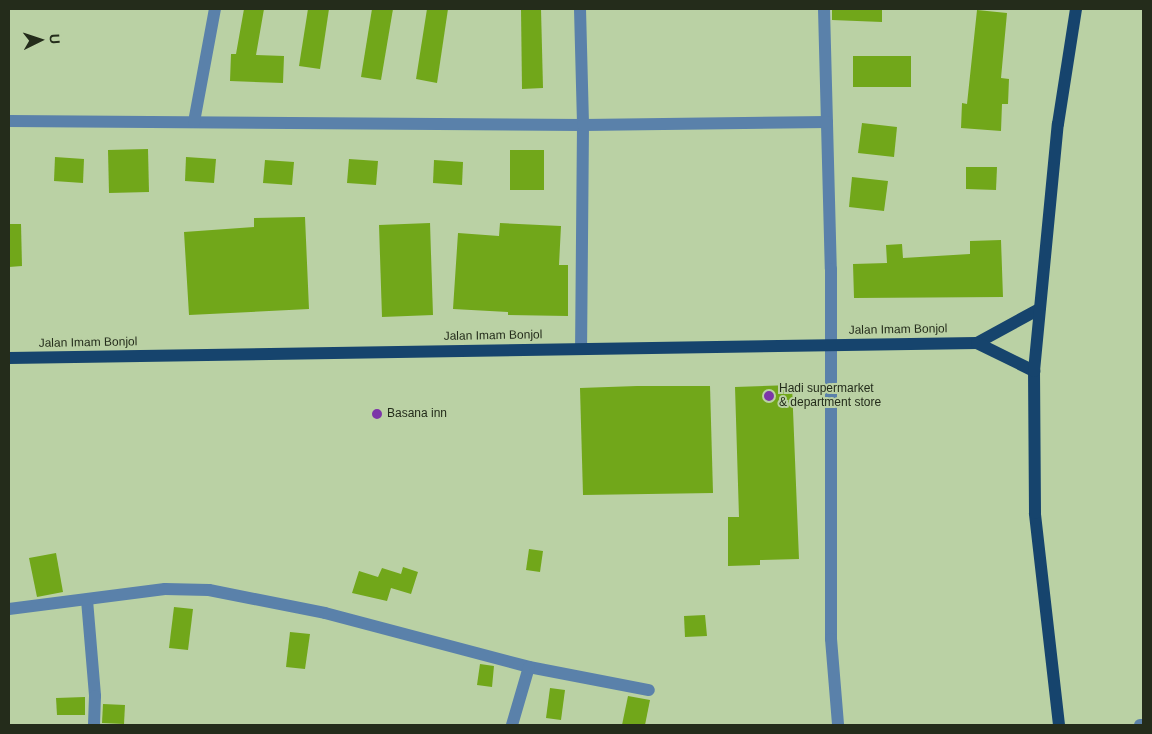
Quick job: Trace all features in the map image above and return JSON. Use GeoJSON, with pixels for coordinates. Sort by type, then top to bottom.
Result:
{"type":"FeatureCollection","features":[{"type":"Feature","properties":{"kind":"main road"},"geometry":{"type":"LineString","coordinates":[[1059,725],[1035,513],[1034,371],[1058,124],[1076,9]]}},
{"type":"Feature","properties":{"kind":"main road"},"geometry":{"type":"LineString","coordinates":[[977,343],[1039,309]]}},
{"type":"Feature","properties":{"kind":"main road"},"geometry":{"type":"LineString","coordinates":[[977,343],[1034,371]]}},
{"type":"Feature","properties":{"kind":"main road","name":"Jalan Imam Bonjol"},"geometry":{"type":"LineString","coordinates":[[9,358],[977,343]]}},
{"type":"Feature","properties":{"kind":"street"},"geometry":{"type":"LineString","coordinates":[[194,122],[215,9]]}},
{"type":"Feature","properties":{"kind":"street"},"geometry":{"type":"LineString","coordinates":[[580,9],[583,125],[581,349]]}},
{"type":"Feature","properties":{"kind":"street"},"geometry":{"type":"LineString","coordinates":[[824,9],[831,269],[829,344],[831,639],[838,725]]}},
{"type":"Feature","properties":{"kind":"street"},"geometry":{"type":"LineString","coordinates":[[9,121],[583,125],[826,122]]}},
{"type":"Feature","properties":{"kind":"street"},"geometry":{"type":"LineString","coordinates":[[9,609],[165,589],[209,590],[325,613],[529,667],[649,690]]}},
{"type":"Feature","properties":{"kind":"street"},"geometry":{"type":"LineString","coordinates":[[86,600],[95,696],[94,725]]}},
{"type":"Feature","properties":{"kind":"street"},"geometry":{"type":"LineString","coordinates":[[512,725],[529,667]]}},
{"type":"Feature","properties":{"kind":"building"},"geometry":{"type":"Polygon","coordinates":[[[244,9],[264,9],[256,55],[284,56],[283,83],[230,81],[231,54],[236,54],[244,9]]]}},
{"type":"Feature","properties":{"kind":"building"},"geometry":{"type":"Polygon","coordinates":[[[308,9],[329,9],[320,69],[299,66],[308,9]]]}},
{"type":"Feature","properties":{"kind":"building"},"geometry":{"type":"Polygon","coordinates":[[[372,9],[393,9],[381,80],[361,77],[372,9]]]}},
{"type":"Feature","properties":{"kind":"building"},"geometry":{"type":"Polygon","coordinates":[[[427,9],[448,9],[437,83],[416,79],[427,9]]]}},
{"type":"Feature","properties":{"kind":"building"},"geometry":{"type":"Polygon","coordinates":[[[521,9],[541,9],[543,88],[522,89],[521,9]]]}},
{"type":"Feature","properties":{"kind":"building"},"geometry":{"type":"Polygon","coordinates":[[[832,9],[882,9],[882,22],[832,20],[832,9]]]}},
{"type":"Feature","properties":{"kind":"building"},"geometry":{"type":"Polygon","coordinates":[[[977,10],[1007,13],[1001,78],[1009,79],[1008,104],[1002,104],[1001,131],[961,128],[962,103],[967,104],[977,10]]]}},
{"type":"Feature","properties":{"kind":"building"},"geometry":{"type":"Polygon","coordinates":[[[853,56],[911,56],[911,87],[853,87],[853,56]]]}},
{"type":"Feature","properties":{"kind":"building"},"geometry":{"type":"Polygon","coordinates":[[[862,123],[897,127],[894,157],[858,153],[862,123]]]}},
{"type":"Feature","properties":{"kind":"building"},"geometry":{"type":"Polygon","coordinates":[[[148,149],[149,192],[109,193],[108,150],[148,149]]]}},
{"type":"Feature","properties":{"kind":"building"},"geometry":{"type":"Polygon","coordinates":[[[510,150],[544,150],[544,190],[510,190],[510,150]]]}},
{"type":"Feature","properties":{"kind":"building"},"geometry":{"type":"Polygon","coordinates":[[[55,157],[84,159],[83,183],[54,181],[55,157]]]}},
{"type":"Feature","properties":{"kind":"building"},"geometry":{"type":"Polygon","coordinates":[[[186,157],[216,159],[214,183],[185,181],[186,157]]]}},
{"type":"Feature","properties":{"kind":"building"},"geometry":{"type":"Polygon","coordinates":[[[349,159],[378,161],[376,185],[347,183],[349,159]]]}},
{"type":"Feature","properties":{"kind":"building"},"geometry":{"type":"Polygon","coordinates":[[[265,160],[294,162],[292,185],[263,183],[265,160]]]}},
{"type":"Feature","properties":{"kind":"building"},"geometry":{"type":"Polygon","coordinates":[[[434,160],[463,162],[462,185],[433,183],[434,160]]]}},
{"type":"Feature","properties":{"kind":"building"},"geometry":{"type":"Polygon","coordinates":[[[966,167],[997,167],[996,190],[966,189],[966,167]]]}},
{"type":"Feature","properties":{"kind":"building"},"geometry":{"type":"Polygon","coordinates":[[[852,177],[888,181],[884,211],[849,207],[852,177]]]}},
{"type":"Feature","properties":{"kind":"building"},"geometry":{"type":"Polygon","coordinates":[[[305,217],[309,309],[189,315],[184,232],[254,227],[254,218],[305,217]]]}},
{"type":"Feature","properties":{"kind":"building"},"geometry":{"type":"Polygon","coordinates":[[[430,223],[433,315],[382,317],[379,225],[430,223]]]}},
{"type":"Feature","properties":{"kind":"building"},"geometry":{"type":"Polygon","coordinates":[[[500,223],[561,226],[559,265],[568,265],[568,316],[508,315],[508,312],[453,309],[458,233],[499,236],[500,223]]]}},
{"type":"Feature","properties":{"kind":"building"},"geometry":{"type":"Polygon","coordinates":[[[9,224],[21,224],[22,266],[9,267],[9,224]]]}},
{"type":"Feature","properties":{"kind":"building"},"geometry":{"type":"Polygon","coordinates":[[[1001,240],[1003,297],[854,298],[853,264],[887,263],[886,245],[902,244],[903,258],[970,254],[970,241],[1001,240]]]}},
{"type":"Feature","properties":{"kind":"building"},"geometry":{"type":"Polygon","coordinates":[[[792,385],[799,559],[760,560],[760,565],[728,566],[728,517],[739,517],[735,387],[792,385]]]}},
{"type":"Feature","properties":{"kind":"building"},"geometry":{"type":"Polygon","coordinates":[[[710,386],[713,493],[583,495],[580,388],[710,386]]]}},
{"type":"Feature","properties":{"kind":"building"},"geometry":{"type":"Polygon","coordinates":[[[529,549],[543,551],[540,572],[526,570],[529,549]]]}},
{"type":"Feature","properties":{"kind":"building"},"geometry":{"type":"Polygon","coordinates":[[[56,553],[63,592],[37,597],[29,558],[56,553]]]}},
{"type":"Feature","properties":{"kind":"building"},"geometry":{"type":"Polygon","coordinates":[[[403,567],[418,572],[411,594],[391,588],[387,601],[352,593],[359,571],[378,577],[382,568],[401,574],[403,567]]]}},
{"type":"Feature","properties":{"kind":"building"},"geometry":{"type":"Polygon","coordinates":[[[174,607],[193,609],[188,650],[169,648],[174,607]]]}},
{"type":"Feature","properties":{"kind":"building"},"geometry":{"type":"Polygon","coordinates":[[[705,615],[707,636],[685,637],[684,616],[705,615]]]}},
{"type":"Feature","properties":{"kind":"building"},"geometry":{"type":"Polygon","coordinates":[[[290,632],[310,634],[305,669],[286,667],[290,632]]]}},
{"type":"Feature","properties":{"kind":"building"},"geometry":{"type":"Polygon","coordinates":[[[480,664],[494,666],[492,687],[477,685],[480,664]]]}},
{"type":"Feature","properties":{"kind":"building"},"geometry":{"type":"Polygon","coordinates":[[[550,688],[565,690],[561,720],[546,718],[550,688]]]}},
{"type":"Feature","properties":{"kind":"building"},"geometry":{"type":"Polygon","coordinates":[[[628,696],[650,700],[645,725],[622,725],[628,696]]]}},
{"type":"Feature","properties":{"kind":"building"},"geometry":{"type":"Polygon","coordinates":[[[85,697],[85,715],[57,715],[56,698],[85,697]]]}},
{"type":"Feature","properties":{"kind":"building"},"geometry":{"type":"Polygon","coordinates":[[[103,704],[125,705],[124,724],[102,723],[103,704]]]}},
{"type":"Feature","properties":{"kind":"place","name":"Hadi supermarket & department store"},"geometry":{"type":"Point","coordinates":[769,396]}},
{"type":"Feature","properties":{"kind":"place","name":"Basana inn"},"geometry":{"type":"Point","coordinates":[377,414]}}]}
